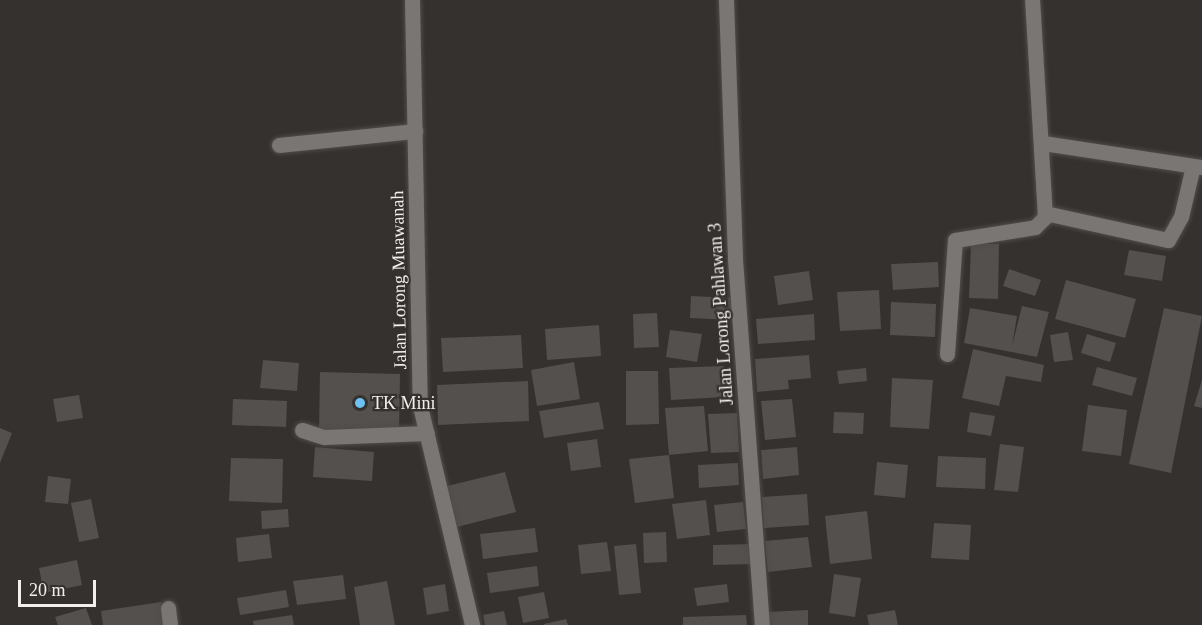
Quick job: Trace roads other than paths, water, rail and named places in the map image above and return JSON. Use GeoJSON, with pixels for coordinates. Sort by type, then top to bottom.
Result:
{"type":"FeatureCollection","features":[{"type":"Feature","properties":{"kind":"street","name":"Jalan Lorong Muawanah"},"geometry":{"type":"LineString","coordinates":[[412,0],[420,406],[472,625]]}},
{"type":"Feature","properties":{"kind":"street","name":"Jalan Lorong Pahlawan 3"},"geometry":{"type":"LineString","coordinates":[[726,0],[735,259],[762,625]]}},
{"type":"Feature","properties":{"kind":"street"},"geometry":{"type":"LineString","coordinates":[[947,354],[956,240],[1035,227],[1045,213],[1043,143],[1032,0]]}},
{"type":"Feature","properties":{"kind":"street"},"geometry":{"type":"LineString","coordinates":[[279,145],[416,131]]}},
{"type":"Feature","properties":{"kind":"street"},"geometry":{"type":"LineString","coordinates":[[1043,143],[1198,167],[1181,217],[1168,240],[1045,213]]}},
{"type":"Feature","properties":{"kind":"street"},"geometry":{"type":"LineString","coordinates":[[302,430],[324,437],[427,433]]}},
{"type":"Feature","properties":{"kind":"street"},"geometry":{"type":"LineString","coordinates":[[168,608],[170,625]]}},
{"type":"Feature","properties":{"kind":"place","name":"TK Mini"},"geometry":{"type":"Point","coordinates":[360,403]}}]}
